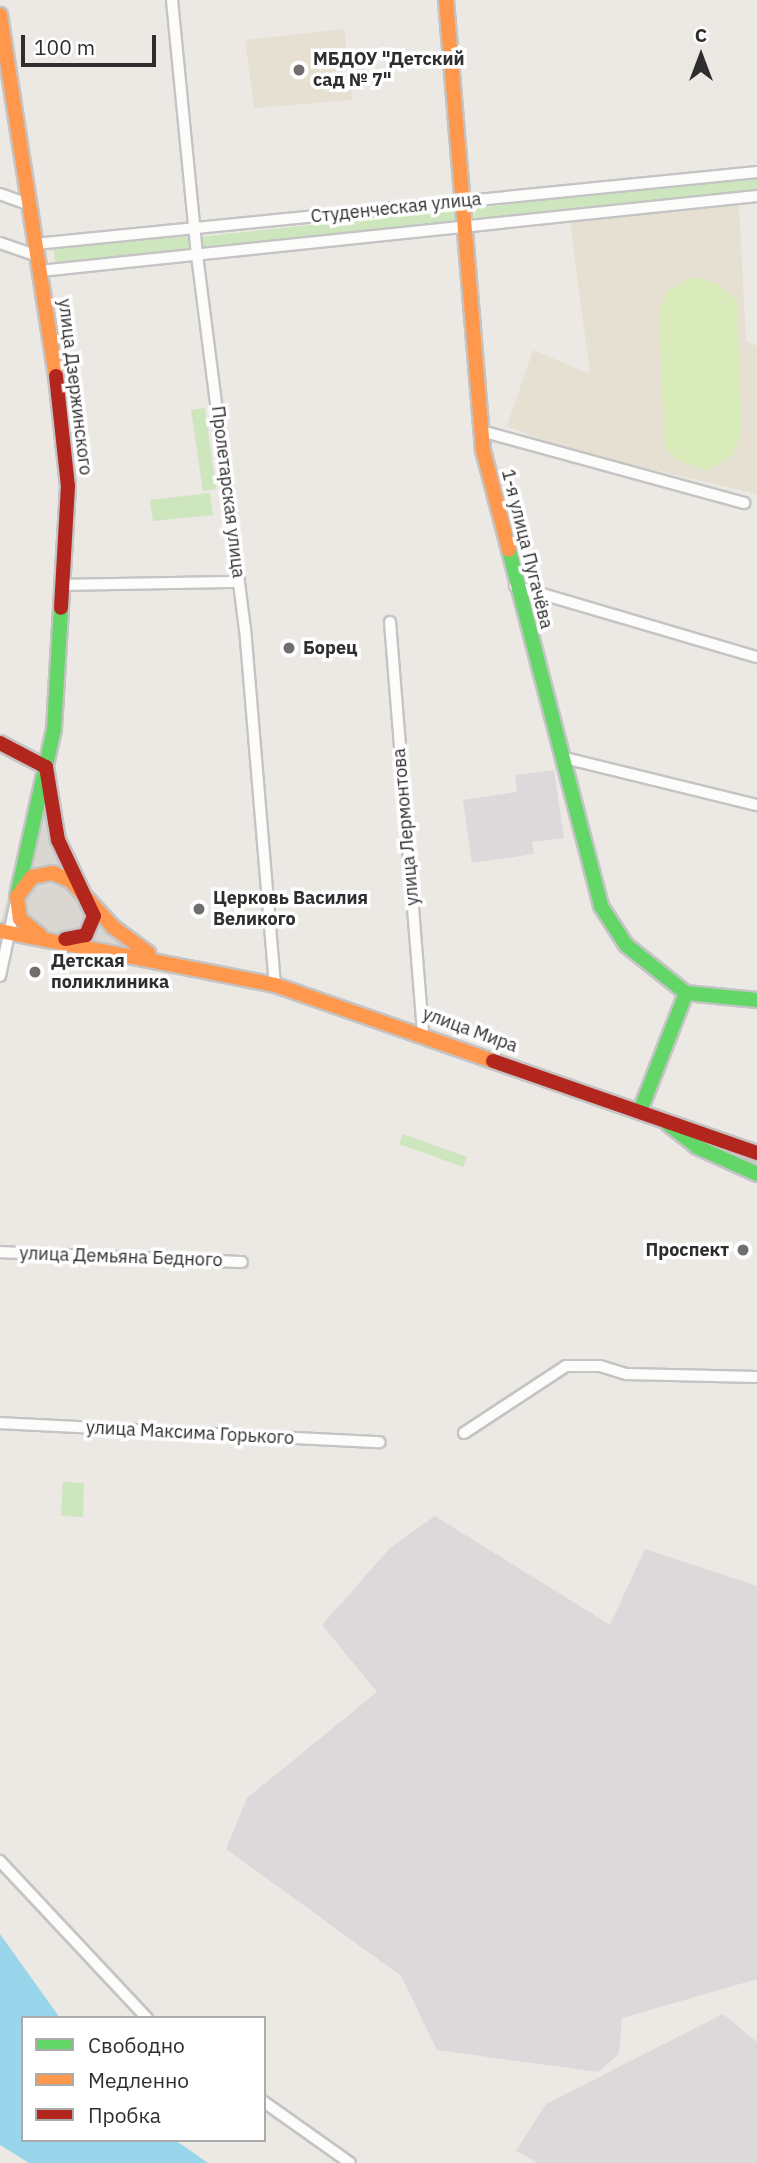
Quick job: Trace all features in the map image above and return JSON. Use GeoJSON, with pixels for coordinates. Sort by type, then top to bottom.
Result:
{"type":"FeatureCollection","features":[{"type":"Feature","properties":{"kind":"main road","name":"1-я улица Пугачёва"},"geometry":{"type":"LineString","coordinates":[[446,0],[481,431],[514,585],[565,758],[607,922],[626,945],[687,993]]}},
{"type":"Feature","properties":{"kind":"main road","name":"улица Дзержинского"},"geometry":{"type":"LineString","coordinates":[[0,15],[67,458],[54,729],[18,895]]}},
{"type":"Feature","properties":{"kind":"main road"},"geometry":{"type":"LineString","coordinates":[[0,743],[46,767],[55,833],[86,895],[94,916],[89,931],[76,939],[51,939],[23,923],[18,895],[32,877],[50,872],[66,877],[86,895]]}},
{"type":"Feature","properties":{"kind":"main road","name":"улица Мира"},"geometry":{"type":"LineString","coordinates":[[86,895],[113,927],[155,958]]}},
{"type":"Feature","properties":{"kind":"main road","name":"улица Мира"},"geometry":{"type":"LineString","coordinates":[[4,931],[155,958],[275,985],[423,1033],[661,1118],[698,1147],[757,1174]]}},
{"type":"Feature","properties":{"kind":"main road"},"geometry":{"type":"LineString","coordinates":[[640,1111],[687,993],[757,1000]]}},
{"type":"Feature","properties":{"kind":"main road"},"geometry":{"type":"LineString","coordinates":[[661,1118],[757,1153]]}},
{"type":"Feature","properties":{"kind":"street","name":"Пролетарская улица"},"geometry":{"type":"LineString","coordinates":[[172,0],[197,255],[239,582],[275,985]]}},
{"type":"Feature","properties":{"kind":"street","name":"Студенческая улица"},"geometry":{"type":"LineString","coordinates":[[36,250],[194,228],[757,172]]}},
{"type":"Feature","properties":{"kind":"street"},"geometry":{"type":"LineString","coordinates":[[0,194],[28,204]]}},
{"type":"Feature","properties":{"kind":"street","name":"Студенческая улица"},"geometry":{"type":"LineString","coordinates":[[40,271],[757,196]]}},
{"type":"Feature","properties":{"kind":"street"},"geometry":{"type":"LineString","coordinates":[[0,243],[36,250]]}},
{"type":"Feature","properties":{"kind":"street"},"geometry":{"type":"LineString","coordinates":[[481,431],[744,503]]}},
{"type":"Feature","properties":{"kind":"street"},"geometry":{"type":"LineString","coordinates":[[63,585],[239,582]]}},
{"type":"Feature","properties":{"kind":"street"},"geometry":{"type":"LineString","coordinates":[[514,585],[757,657]]}},
{"type":"Feature","properties":{"kind":"street","name":"улица Лермонтова"},"geometry":{"type":"LineString","coordinates":[[390,621],[423,1033]]}},
{"type":"Feature","properties":{"kind":"street"},"geometry":{"type":"LineString","coordinates":[[565,758],[757,805]]}},
{"type":"Feature","properties":{"kind":"street"},"geometry":{"type":"LineString","coordinates":[[0,976],[4,931],[18,895]]}},
{"type":"Feature","properties":{"kind":"street","name":"улица Демьяна Бедного"},"geometry":{"type":"LineString","coordinates":[[0,1252],[242,1262]]}},
{"type":"Feature","properties":{"kind":"street"},"geometry":{"type":"LineString","coordinates":[[464,1433],[566,1366],[600,1366],[626,1374],[757,1377]]}},
{"type":"Feature","properties":{"kind":"street","name":"улица Максима Горького"},"geometry":{"type":"LineString","coordinates":[[0,1423],[380,1443]]}},
{"type":"Feature","properties":{"kind":"street"},"geometry":{"type":"LineString","coordinates":[[0,1861],[145,2016]]}},
{"type":"Feature","properties":{"kind":"street"},"geometry":{"type":"LineString","coordinates":[[266,2103],[350,2163]]}},
{"type":"Feature","properties":{"kind":"shaded area","name":"МБДОУ \"Детский сад № 7\""},"geometry":{"type":"Polygon","coordinates":[[[344,29],[353,100],[254,108],[245,40],[344,29]]]}},
{"type":"Feature","properties":{"kind":"shaded area"},"geometry":{"type":"Polygon","coordinates":[[[739,204],[746,341],[757,346],[757,494],[579,453],[507,426],[533,350],[590,374],[570,222],[739,204]]]}},
{"type":"Feature","properties":{"kind":"shaded area"},"geometry":{"type":"Polygon","coordinates":[[[554,770],[564,838],[532,842],[534,854],[472,863],[463,800],[517,792],[515,775],[554,770]]]}},
{"type":"Feature","properties":{"kind":"shaded area"},"geometry":{"type":"Polygon","coordinates":[[[33,797],[48,798],[58,829],[89,891],[131,951],[0,927],[33,797]]]}},
{"type":"Feature","properties":{"kind":"shaded area"},"geometry":{"type":"Polygon","coordinates":[[[435,1516],[610,1625],[645,1549],[757,1586],[757,1979],[622,2018],[619,2054],[598,2072],[437,2050],[401,1976],[226,1849],[247,1798],[377,1692],[322,1625],[390,1548],[435,1516]]]}},
{"type":"Feature","properties":{"kind":"shaded area"},"geometry":{"type":"Polygon","coordinates":[[[723,2014],[757,2042],[757,2163],[538,2163],[516,2151],[546,2104],[723,2014]]]}},
{"type":"Feature","properties":{"kind":"green space"},"geometry":{"type":"Polygon","coordinates":[[[757,176],[757,193],[478,223],[473,220],[476,208],[757,176]]]}},
{"type":"Feature","properties":{"kind":"green space"},"geometry":{"type":"Polygon","coordinates":[[[450,210],[458,214],[456,223],[200,252],[198,237],[450,210]]]}},
{"type":"Feature","properties":{"kind":"green space"},"geometry":{"type":"Polygon","coordinates":[[[191,236],[192,251],[55,263],[54,248],[191,236]]]}},
{"type":"Feature","properties":{"kind":"green space"},"geometry":{"type":"Polygon","coordinates":[[[691,277],[717,283],[737,301],[742,432],[732,456],[708,471],[679,461],[669,453],[664,441],[659,311],[667,291],[691,277]]]}},
{"type":"Feature","properties":{"kind":"green space"},"geometry":{"type":"Polygon","coordinates":[[[205,408],[216,489],[203,491],[191,410],[205,408]]]}},
{"type":"Feature","properties":{"kind":"green space"},"geometry":{"type":"Polygon","coordinates":[[[210,493],[213,515],[153,521],[150,500],[210,493]]]}},
{"type":"Feature","properties":{"kind":"green space"},"geometry":{"type":"Polygon","coordinates":[[[403,1134],[467,1157],[463,1167],[399,1144],[403,1134]]]}},
{"type":"Feature","properties":{"kind":"green space"},"geometry":{"type":"Polygon","coordinates":[[[63,1482],[84,1483],[83,1517],[61,1516],[63,1482]]]}},
{"type":"Feature","properties":{"kind":"water"},"geometry":{"type":"Polygon","coordinates":[[[0,1934],[59,2016],[21,2016],[21,2142],[178,2142],[208,2163],[29,2163],[0,2145],[0,1934]]]}},
{"type":"Feature","properties":{"kind":"traffic: fast"},"geometry":{"type":"LineString","coordinates":[[509,550],[601,906],[626,945],[686,993],[757,1000]]}},
{"type":"Feature","properties":{"kind":"traffic: fast"},"geometry":{"type":"LineString","coordinates":[[17,896],[54,729],[61,608]]}},
{"type":"Feature","properties":{"kind":"traffic: fast"},"geometry":{"type":"LineString","coordinates":[[640,1111],[686,993]]}},
{"type":"Feature","properties":{"kind":"traffic: fast"},"geometry":{"type":"LineString","coordinates":[[668,1124],[697,1147],[757,1174]]}},
{"type":"Feature","properties":{"kind":"traffic: slow"},"geometry":{"type":"LineString","coordinates":[[446,0],[483,450],[509,550]]}},
{"type":"Feature","properties":{"kind":"traffic: slow"},"geometry":{"type":"LineString","coordinates":[[0,15],[56,376]]}},
{"type":"Feature","properties":{"kind":"traffic: slow"},"geometry":{"type":"LineString","coordinates":[[40,935],[20,919],[17,897],[32,877],[53,873],[71,881],[113,927],[148,953]]}},
{"type":"Feature","properties":{"kind":"traffic: slow"},"geometry":{"type":"LineString","coordinates":[[0,931],[275,985],[493,1061]]}},
{"type":"Feature","properties":{"kind":"traffic: jam"},"geometry":{"type":"LineString","coordinates":[[56,376],[68,486],[61,608]]}},
{"type":"Feature","properties":{"kind":"traffic: jam"},"geometry":{"type":"LineString","coordinates":[[0,743],[46,767],[58,840],[94,916],[86,935],[65,939]]}},
{"type":"Feature","properties":{"kind":"traffic: jam"},"geometry":{"type":"LineString","coordinates":[[493,1061],[757,1153]]}},
{"type":"Feature","properties":{"kind":"place","name":"МБДОУ \"Детский сад № 7\""},"geometry":{"type":"Point","coordinates":[299,70]}},
{"type":"Feature","properties":{"kind":"place","name":"Борец"},"geometry":{"type":"Point","coordinates":[289,648]}},
{"type":"Feature","properties":{"kind":"place","name":"Церковь Василия Великого"},"geometry":{"type":"Point","coordinates":[199,909]}},
{"type":"Feature","properties":{"kind":"place","name":"Детская поликлиника"},"geometry":{"type":"Point","coordinates":[35,972]}},
{"type":"Feature","properties":{"kind":"place","name":"Проспект"},"geometry":{"type":"Point","coordinates":[743,1250]}}]}
